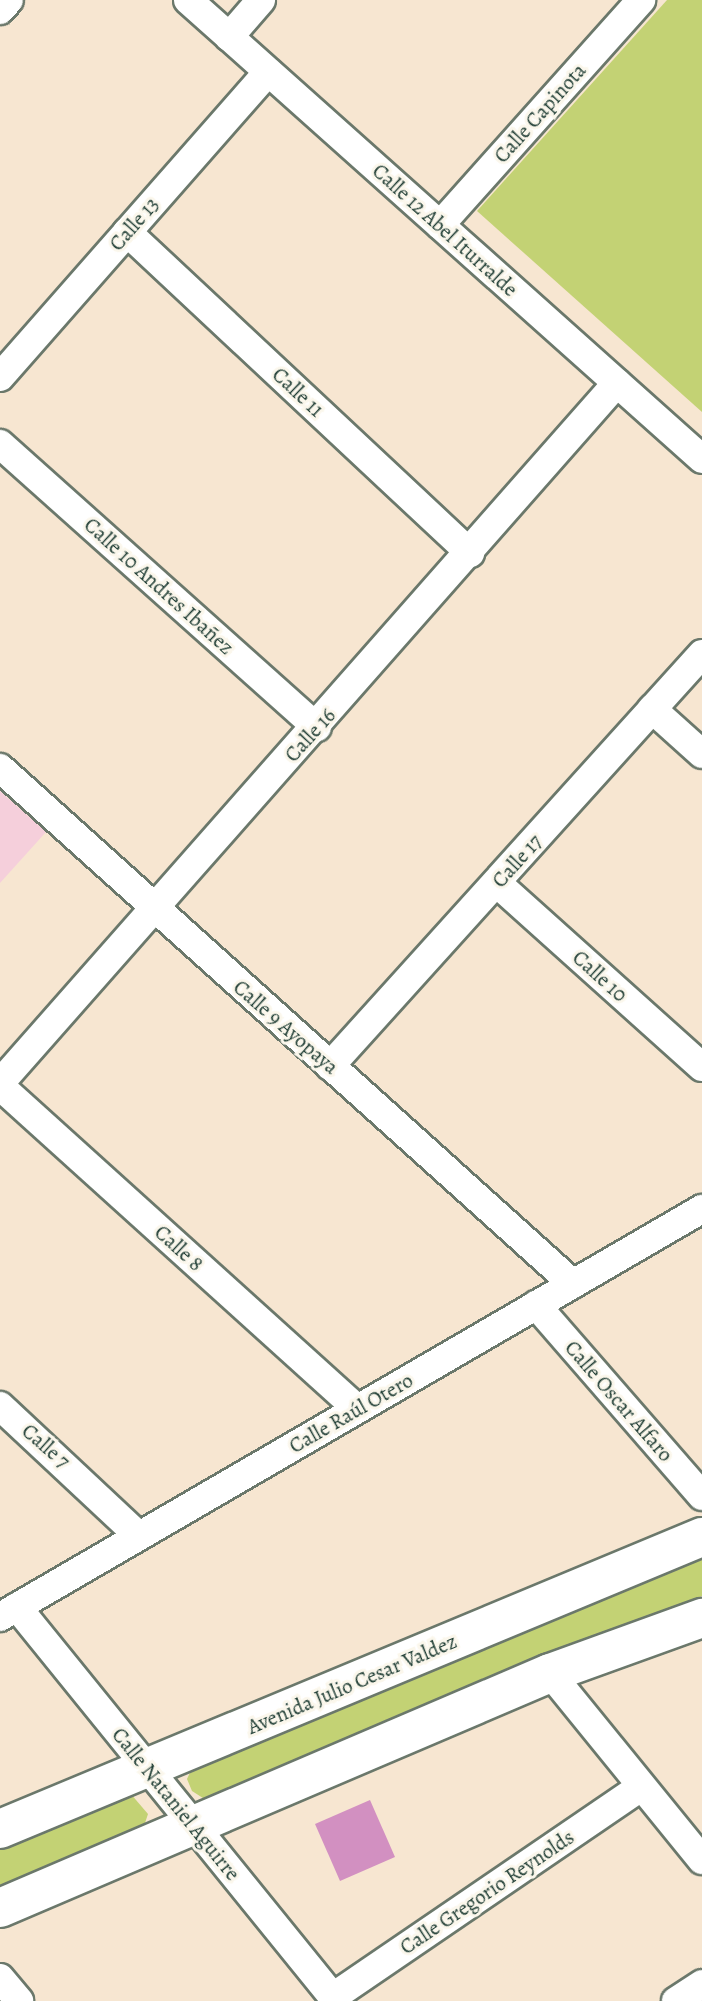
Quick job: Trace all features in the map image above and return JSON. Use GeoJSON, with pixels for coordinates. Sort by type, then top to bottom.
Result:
{"type":"FeatureCollection","features":[{"type":"Feature","properties":{"kind":"main road","name":"Avenida Julio Cesar Valdez"},"geometry":{"type":"LineString","coordinates":[[0,1829],[148,1770],[702,1537]]}},
{"type":"Feature","properties":{"kind":"main road"},"geometry":{"type":"LineString","coordinates":[[0,1908],[550,1673],[702,1618]]}},
{"type":"Feature","properties":{"kind":"street"},"geometry":{"type":"LineString","coordinates":[[0,10],[9,0]]}},
{"type":"Feature","properties":{"kind":"street","name":"Calle 12 Abel Iturralde"},"geometry":{"type":"LineString","coordinates":[[188,0],[702,459]]}},
{"type":"Feature","properties":{"kind":"street"},"geometry":{"type":"LineString","coordinates":[[229,37],[261,0]]}},
{"type":"Feature","properties":{"kind":"street","name":"Calle Capinota"},"geometry":{"type":"LineString","coordinates":[[440,225],[641,0]]}},
{"type":"Feature","properties":{"kind":"street","name":"Calle 13"},"geometry":{"type":"LineString","coordinates":[[0,377],[268,72]]}},
{"type":"Feature","properties":{"kind":"street","name":"Calle 11"},"geometry":{"type":"LineString","coordinates":[[127,232],[470,553]]}},
{"type":"Feature","properties":{"kind":"street","name":"Calle 16"},"geometry":{"type":"LineString","coordinates":[[0,1085],[617,383]]}},
{"type":"Feature","properties":{"kind":"street","name":"Calle 10 Andres Ibañez"},"geometry":{"type":"LineString","coordinates":[[0,444],[317,727]]}},
{"type":"Feature","properties":{"kind":"street","name":"Calle 17"},"geometry":{"type":"LineString","coordinates":[[330,1066],[498,884],[702,654]]}},
{"type":"Feature","properties":{"kind":"street"},"geometry":{"type":"LineString","coordinates":[[652,709],[702,754]]}},
{"type":"Feature","properties":{"kind":"street","name":"Calle 9 Ayopaya"},"geometry":{"type":"LineString","coordinates":[[0,768],[152,910],[573,1284]]}},
{"type":"Feature","properties":{"kind":"street","name":"Calle 10"},"geometry":{"type":"LineString","coordinates":[[498,884],[702,1067]]}},
{"type":"Feature","properties":{"kind":"street","name":"Calle 8"},"geometry":{"type":"LineString","coordinates":[[0,1085],[357,1409]]}},
{"type":"Feature","properties":{"kind":"street","name":"Calle Raúl Otero"},"geometry":{"type":"LineString","coordinates":[[8,1612],[702,1209]]}},
{"type":"Feature","properties":{"kind":"street","name":"Calle Oscar Alfaro"},"geometry":{"type":"LineString","coordinates":[[536,1305],[702,1496]]}},
{"type":"Feature","properties":{"kind":"street","name":"Calle 7"},"geometry":{"type":"LineString","coordinates":[[0,1406],[92,1486],[139,1536]]}},
{"type":"Feature","properties":{"kind":"street","name":"Calle Nataniel Aguirre"},"geometry":{"type":"LineString","coordinates":[[8,1612],[148,1770],[335,1999]]}},
{"type":"Feature","properties":{"kind":"street"},"geometry":{"type":"LineString","coordinates":[[550,1673],[702,1860]]}},
{"type":"Feature","properties":{"kind":"street","name":"Calle Gregorio Reynolds"},"geometry":{"type":"LineString","coordinates":[[335,1999],[641,1787]]}},
{"type":"Feature","properties":{"kind":"street"},"geometry":{"type":"LineString","coordinates":[[0,1978],[19,2001]]}},
{"type":"Feature","properties":{"kind":"street"},"geometry":{"type":"LineString","coordinates":[[676,2001],[702,1984]]}},
{"type":"Feature","properties":{"kind":"shaded area"},"geometry":{"type":"Polygon","coordinates":[[[0,791],[46,832],[0,883],[0,791]]]}},
{"type":"Feature","properties":{"kind":"green space"},"geometry":{"type":"Polygon","coordinates":[[[667,0],[702,0],[702,412],[477,211],[667,0]]]}},
{"type":"Feature","properties":{"kind":"green space"},"geometry":{"type":"Polygon","coordinates":[[[702,1553],[702,1596],[206,1800],[192,1791],[187,1779],[193,1766],[702,1553]]]}},
{"type":"Feature","properties":{"kind":"green space"},"geometry":{"type":"Polygon","coordinates":[[[130,1793],[148,1814],[143,1829],[0,1886],[0,1845],[130,1793]]]}},
{"type":"Feature","properties":{"kind":"building"},"geometry":{"type":"Polygon","coordinates":[[[370,1800],[395,1857],[340,1881],[315,1824],[370,1800]]]}}]}
